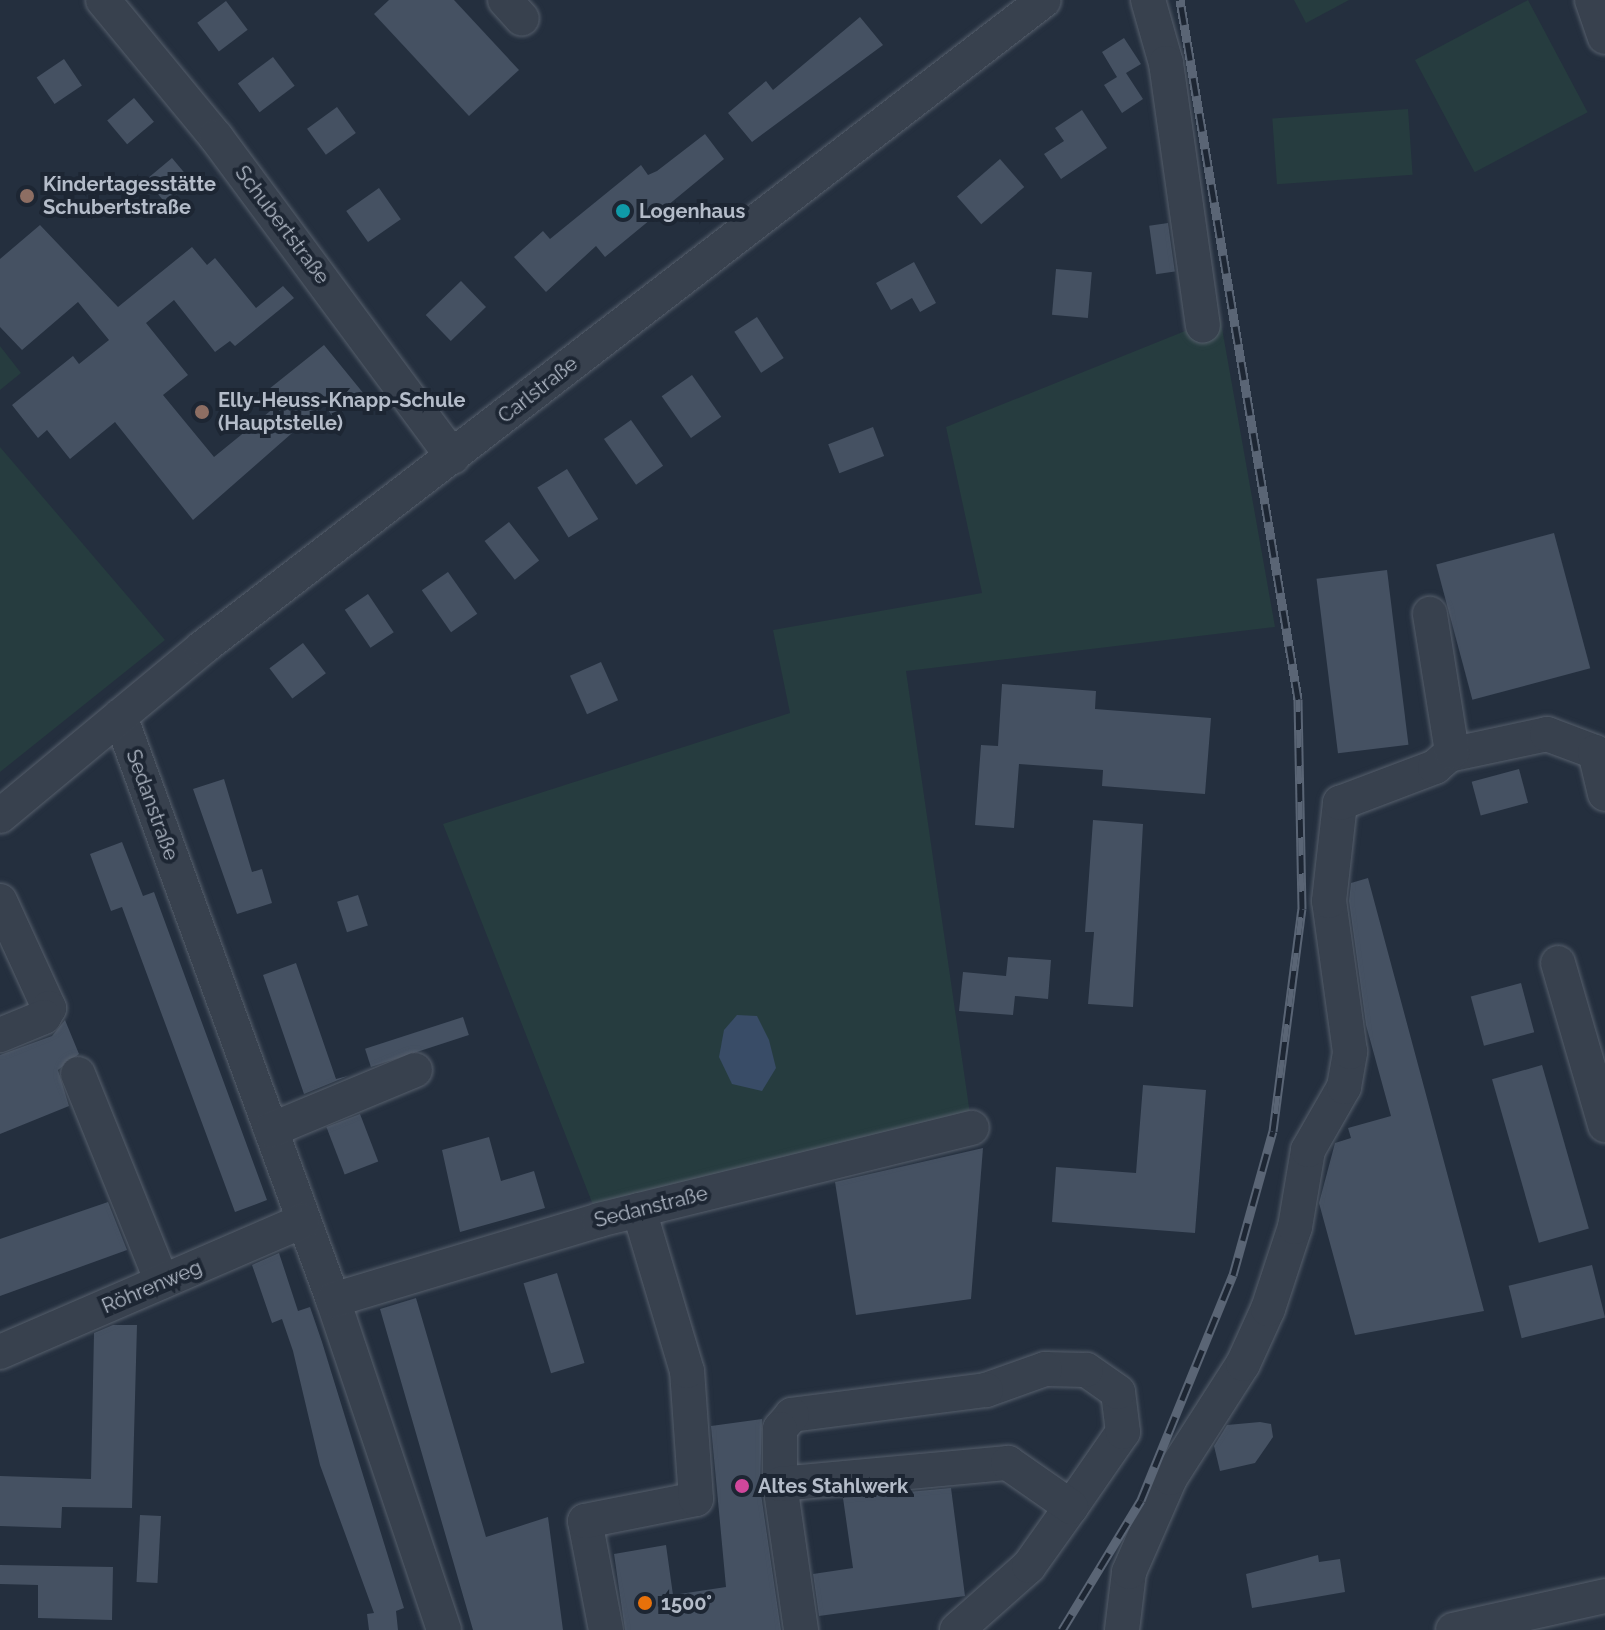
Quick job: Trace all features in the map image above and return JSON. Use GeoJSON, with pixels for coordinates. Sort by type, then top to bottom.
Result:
{"type":"FeatureCollection","features":[{"type":"Feature","properties":{"kind":"street","name":"Schubertstraße"},"geometry":{"type":"LineString","coordinates":[[103,0],[216,137],[453,457]]}},
{"type":"Feature","properties":{"kind":"street","name":"Carlstraße"},"geometry":{"type":"LineString","coordinates":[[0,816],[120,716],[1044,0]]}},
{"type":"Feature","properties":{"kind":"street"},"geometry":{"type":"LineString","coordinates":[[1148,0],[1166,63],[1203,325]]}},
{"type":"Feature","properties":{"kind":"street"},"geometry":{"type":"LineString","coordinates":[[1592,0],[1605,37]]}},
{"type":"Feature","properties":{"kind":"street"},"geometry":{"type":"LineString","coordinates":[[1430,614],[1451,711],[1449,755]]}},
{"type":"Feature","properties":{"kind":"street","name":"Sedanstraße"},"geometry":{"type":"LineString","coordinates":[[120,716],[333,1300],[444,1630]]}},
{"type":"Feature","properties":{"kind":"street"},"geometry":{"type":"LineString","coordinates":[[1122,1630],[1129,1572],[1170,1478],[1243,1364],[1268,1309],[1295,1227],[1308,1150],[1344,1087],[1350,1052],[1329,901],[1340,803],[1449,755],[1547,734],[1595,752],[1601,760],[1605,794]]}},
{"type":"Feature","properties":{"kind":"street"},"geometry":{"type":"LineString","coordinates":[[0,901],[49,1008],[44,1017],[0,1035]]}},
{"type":"Feature","properties":{"kind":"street"},"geometry":{"type":"LineString","coordinates":[[1558,963],[1605,1125]]}},
{"type":"Feature","properties":{"kind":"street"},"geometry":{"type":"LineString","coordinates":[[271,1130],[415,1070]]}},
{"type":"Feature","properties":{"kind":"street"},"geometry":{"type":"LineString","coordinates":[[78,1074],[162,1282]]}},
{"type":"Feature","properties":{"kind":"street","name":"Sedanstraße"},"geometry":{"type":"LineString","coordinates":[[333,1300],[639,1210],[972,1128]]}},
{"type":"Feature","properties":{"kind":"street"},"geometry":{"type":"LineString","coordinates":[[606,1630],[585,1521],[696,1499],[687,1371],[639,1210]]}},
{"type":"Feature","properties":{"kind":"street","name":"Röhrenweg"},"geometry":{"type":"LineString","coordinates":[[0,1352],[303,1221]]}},
{"type":"Feature","properties":{"kind":"street"},"geometry":{"type":"LineString","coordinates":[[801,1630],[780,1484],[780,1429],[792,1415],[986,1390],[1045,1369],[1086,1370],[1118,1392],[1123,1432],[1018,1577],[957,1630]]}},
{"type":"Feature","properties":{"kind":"street"},"geometry":{"type":"LineString","coordinates":[[780,1484],[1008,1463],[1071,1507]]}},
{"type":"Feature","properties":{"kind":"street"},"geometry":{"type":"LineString","coordinates":[[1453,1630],[1605,1596]]}},
{"type":"Feature","properties":{"kind":"green space"},"geometry":{"type":"Polygon","coordinates":[[[1294,0],[1349,0],[1306,23],[1294,0]]]}},
{"type":"Feature","properties":{"kind":"green space"},"geometry":{"type":"Polygon","coordinates":[[[1528,0],[1588,112],[1475,172],[1415,60],[1528,0]]]}},
{"type":"Feature","properties":{"kind":"green space"},"geometry":{"type":"Polygon","coordinates":[[[1408,109],[1413,175],[1277,184],[1272,118],[1408,109]]]}},
{"type":"Feature","properties":{"kind":"green space"},"geometry":{"type":"Polygon","coordinates":[[[1220,317],[1275,627],[906,671],[972,1128],[599,1220],[443,824],[790,713],[773,630],[982,593],[946,427],[1220,317]]]}},
{"type":"Feature","properties":{"kind":"green space"},"geometry":{"type":"Polygon","coordinates":[[[0,346],[21,373],[0,390],[0,346]]]}},
{"type":"Feature","properties":{"kind":"green space"},"geometry":{"type":"Polygon","coordinates":[[[0,447],[165,640],[0,772],[0,447]]]}},
{"type":"Feature","properties":{"kind":"water"},"geometry":{"type":"Polygon","coordinates":[[[737,1015],[757,1016],[769,1040],[776,1068],[762,1091],[732,1084],[719,1057],[724,1030],[737,1015]]]}},
{"type":"Feature","properties":{"kind":"building"},"geometry":{"type":"Polygon","coordinates":[[[389,0],[454,0],[519,70],[469,116],[374,14],[389,0]]]}},
{"type":"Feature","properties":{"kind":"building"},"geometry":{"type":"Polygon","coordinates":[[[226,1],[248,30],[219,51],[197,23],[226,1]]]}},
{"type":"Feature","properties":{"kind":"building"},"geometry":{"type":"Polygon","coordinates":[[[860,17],[883,45],[752,142],[728,113],[766,81],[773,90],[860,17]]]}},
{"type":"Feature","properties":{"kind":"building"},"geometry":{"type":"Polygon","coordinates":[[[1124,38],[1141,64],[1126,73],[1143,99],[1122,113],[1104,85],[1117,77],[1102,52],[1124,38]]]}},
{"type":"Feature","properties":{"kind":"building"},"geometry":{"type":"Polygon","coordinates":[[[273,57],[295,86],[260,112],[238,83],[273,57]]]}},
{"type":"Feature","properties":{"kind":"building"},"geometry":{"type":"Polygon","coordinates":[[[64,59],[82,86],[55,104],[37,77],[64,59]]]}},
{"type":"Feature","properties":{"kind":"building"},"geometry":{"type":"Polygon","coordinates":[[[134,98],[154,122],[127,144],[107,120],[134,98]]]}},
{"type":"Feature","properties":{"kind":"building"},"geometry":{"type":"Polygon","coordinates":[[[337,107],[356,133],[326,155],[307,129],[337,107]]]}},
{"type":"Feature","properties":{"kind":"building"},"geometry":{"type":"Polygon","coordinates":[[[1082,110],[1107,148],[1061,179],[1044,154],[1064,141],[1055,128],[1082,110]]]}},
{"type":"Feature","properties":{"kind":"building"},"geometry":{"type":"Polygon","coordinates":[[[705,134],[724,159],[605,257],[596,246],[546,292],[514,257],[543,231],[550,239],[641,165],[648,175],[657,171],[705,134]]]}},
{"type":"Feature","properties":{"kind":"building"},"geometry":{"type":"Polygon","coordinates":[[[172,158],[192,182],[166,204],[146,180],[172,158]]]}},
{"type":"Feature","properties":{"kind":"building"},"geometry":{"type":"Polygon","coordinates":[[[1000,159],[1024,187],[981,224],[957,196],[1000,159]]]}},
{"type":"Feature","properties":{"kind":"building"},"geometry":{"type":"Polygon","coordinates":[[[379,188],[401,219],[368,242],[346,211],[379,188]]]}},
{"type":"Feature","properties":{"kind":"building"},"geometry":{"type":"Polygon","coordinates":[[[1168,223],[1175,272],[1156,274],[1149,226],[1168,223]]]}},
{"type":"Feature","properties":{"kind":"building"},"geometry":{"type":"Polygon","coordinates":[[[40,225],[118,307],[192,247],[207,265],[215,258],[256,308],[283,286],[294,298],[235,346],[230,341],[215,352],[174,300],[146,323],[188,375],[163,395],[214,457],[280,403],[269,389],[324,345],[364,394],[334,418],[324,405],[193,520],[115,422],[70,459],[47,430],[38,438],[12,405],[73,356],[79,364],[109,340],[78,302],[22,350],[0,327],[0,259],[40,225]]]}},
{"type":"Feature","properties":{"kind":"building"},"geometry":{"type":"Polygon","coordinates":[[[914,262],[936,303],[920,312],[912,298],[891,310],[876,283],[914,262]]]}},
{"type":"Feature","properties":{"kind":"building"},"geometry":{"type":"Polygon","coordinates":[[[1056,269],[1092,272],[1088,318],[1052,315],[1056,269]]]}},
{"type":"Feature","properties":{"kind":"building"},"geometry":{"type":"Polygon","coordinates":[[[461,281],[486,307],[451,341],[426,315],[461,281]]]}},
{"type":"Feature","properties":{"kind":"building"},"geometry":{"type":"Polygon","coordinates":[[[757,317],[784,358],[761,373],[734,332],[757,317]]]}},
{"type":"Feature","properties":{"kind":"building"},"geometry":{"type":"Polygon","coordinates":[[[692,375],[721,417],[691,438],[662,396],[692,375]]]}},
{"type":"Feature","properties":{"kind":"building"},"geometry":{"type":"Polygon","coordinates":[[[631,420],[663,466],[636,485],[604,439],[631,420]]]}},
{"type":"Feature","properties":{"kind":"building"},"geometry":{"type":"Polygon","coordinates":[[[873,427],[884,456],[839,473],[828,444],[873,427]]]}},
{"type":"Feature","properties":{"kind":"building"},"geometry":{"type":"Polygon","coordinates":[[[567,469],[598,519],[569,538],[537,488],[567,469]]]}},
{"type":"Feature","properties":{"kind":"building"},"geometry":{"type":"Polygon","coordinates":[[[509,522],[539,561],[515,580],[485,541],[509,522]]]}},
{"type":"Feature","properties":{"kind":"building"},"geometry":{"type":"Polygon","coordinates":[[[1554,533],[1590,668],[1472,700],[1436,565],[1554,533]]]}},
{"type":"Feature","properties":{"kind":"building"},"geometry":{"type":"Polygon","coordinates":[[[1387,570],[1408,745],[1338,753],[1317,579],[1387,570]]]}},
{"type":"Feature","properties":{"kind":"building"},"geometry":{"type":"Polygon","coordinates":[[[448,572],[477,614],[451,632],[422,590],[448,572]]]}},
{"type":"Feature","properties":{"kind":"building"},"geometry":{"type":"Polygon","coordinates":[[[368,594],[394,632],[371,648],[345,610],[368,594]]]}},
{"type":"Feature","properties":{"kind":"building"},"geometry":{"type":"Polygon","coordinates":[[[303,643],[326,673],[292,699],[269,668],[303,643]]]}},
{"type":"Feature","properties":{"kind":"building"},"geometry":{"type":"Polygon","coordinates":[[[601,662],[618,700],[587,714],[570,676],[601,662]]]}},
{"type":"Feature","properties":{"kind":"building"},"geometry":{"type":"Polygon","coordinates":[[[1002,684],[1096,691],[1095,709],[1211,718],[1205,794],[1102,786],[1103,770],[1019,764],[1014,828],[975,825],[981,745],[998,746],[1002,684]]]}},
{"type":"Feature","properties":{"kind":"building"},"geometry":{"type":"Polygon","coordinates":[[[1519,769],[1528,803],[1481,815],[1472,782],[1519,769]]]}},
{"type":"Feature","properties":{"kind":"building"},"geometry":{"type":"Polygon","coordinates":[[[224,779],[252,872],[262,869],[272,903],[237,914],[193,789],[224,779]]]}},
{"type":"Feature","properties":{"kind":"building"},"geometry":{"type":"Polygon","coordinates":[[[1093,820],[1143,824],[1133,1007],[1088,1004],[1094,932],[1085,932],[1093,820]]]}},
{"type":"Feature","properties":{"kind":"building"},"geometry":{"type":"Polygon","coordinates":[[[122,842],[143,896],[154,892],[267,1200],[235,1212],[122,907],[111,911],[90,854],[122,842]]]}},
{"type":"Feature","properties":{"kind":"building"},"geometry":{"type":"Polygon","coordinates":[[[1368,878],[1484,1311],[1355,1335],[1319,1203],[1335,1143],[1351,1138],[1348,1128],[1391,1116],[1366,1025],[1349,901],[1351,883],[1368,878]]]}},
{"type":"Feature","properties":{"kind":"building"},"geometry":{"type":"Polygon","coordinates":[[[358,895],[368,925],[347,932],[337,902],[358,895]]]}},
{"type":"Feature","properties":{"kind":"building"},"geometry":{"type":"Polygon","coordinates":[[[1008,957],[1051,960],[1048,999],[1015,996],[1013,1015],[959,1011],[963,972],[1006,976],[1008,957]]]}},
{"type":"Feature","properties":{"kind":"building"},"geometry":{"type":"Polygon","coordinates":[[[296,963],[336,1079],[348,1076],[304,1094],[263,975],[296,963]]]}},
{"type":"Feature","properties":{"kind":"building"},"geometry":{"type":"Polygon","coordinates":[[[1521,983],[1534,1032],[1484,1046],[1471,996],[1521,983]]]}},
{"type":"Feature","properties":{"kind":"building"},"geometry":{"type":"Polygon","coordinates":[[[463,1017],[469,1035],[371,1067],[365,1049],[463,1017]]]}},
{"type":"Feature","properties":{"kind":"building"},"geometry":{"type":"Polygon","coordinates":[[[65,1020],[79,1054],[58,1070],[69,1106],[0,1134],[0,1055],[52,1036],[65,1020]]]}},
{"type":"Feature","properties":{"kind":"building"},"geometry":{"type":"Polygon","coordinates":[[[1542,1065],[1589,1228],[1539,1243],[1492,1079],[1542,1065]]]}},
{"type":"Feature","properties":{"kind":"building"},"geometry":{"type":"Polygon","coordinates":[[[1143,1085],[1206,1090],[1195,1233],[1052,1222],[1056,1167],[1136,1173],[1143,1085]]]}},
{"type":"Feature","properties":{"kind":"building"},"geometry":{"type":"Polygon","coordinates":[[[360,1114],[378,1162],[345,1175],[326,1127],[360,1114]]]}},
{"type":"Feature","properties":{"kind":"building"},"geometry":{"type":"Polygon","coordinates":[[[489,1137],[501,1181],[534,1171],[545,1208],[460,1232],[442,1150],[489,1137]]]}},
{"type":"Feature","properties":{"kind":"building"},"geometry":{"type":"Polygon","coordinates":[[[983,1148],[971,1299],[856,1315],[835,1182],[983,1148]]]}},
{"type":"Feature","properties":{"kind":"building"},"geometry":{"type":"Polygon","coordinates":[[[108,1202],[127,1250],[0,1296],[0,1239],[108,1202]]]}},
{"type":"Feature","properties":{"kind":"building"},"geometry":{"type":"Polygon","coordinates":[[[279,1253],[298,1311],[310,1307],[322,1342],[404,1608],[396,1611],[398,1630],[369,1630],[367,1614],[374,1613],[320,1465],[293,1351],[282,1319],[272,1323],[252,1265],[279,1253]]]}},
{"type":"Feature","properties":{"kind":"building"},"geometry":{"type":"Polygon","coordinates":[[[1592,1265],[1605,1317],[1522,1338],[1509,1286],[1592,1265]]]}},
{"type":"Feature","properties":{"kind":"building"},"geometry":{"type":"Polygon","coordinates":[[[557,1273],[584,1363],[551,1373],[524,1283],[557,1273]]]}},
{"type":"Feature","properties":{"kind":"building"},"geometry":{"type":"Polygon","coordinates":[[[416,1298],[486,1537],[548,1517],[563,1630],[473,1630],[380,1309],[416,1298]]]}},
{"type":"Feature","properties":{"kind":"building"},"geometry":{"type":"Polygon","coordinates":[[[113,1325],[137,1325],[132,1508],[62,1507],[61,1528],[0,1526],[0,1476],[91,1479],[94,1333],[113,1325]]]}},
{"type":"Feature","properties":{"kind":"building","name":"Altes Stahlwerk"},"geometry":{"type":"Polygon","coordinates":[[[762,1419],[760,1487],[781,1630],[625,1630],[614,1554],[666,1545],[673,1595],[726,1587],[711,1426],[762,1419]]]}},
{"type":"Feature","properties":{"kind":"building"},"geometry":{"type":"Polygon","coordinates":[[[1271,1424],[1273,1437],[1255,1463],[1220,1471],[1214,1446],[1227,1425],[1271,1424]]]}},
{"type":"Feature","properties":{"kind":"building"},"geometry":{"type":"Polygon","coordinates":[[[951,1488],[965,1596],[819,1616],[813,1574],[853,1568],[843,1498],[951,1488]]]}},
{"type":"Feature","properties":{"kind":"building"},"geometry":{"type":"Polygon","coordinates":[[[140,1515],[161,1516],[157,1583],[136,1582],[140,1515]]]}},
{"type":"Feature","properties":{"kind":"building"},"geometry":{"type":"Polygon","coordinates":[[[1318,1555],[1319,1562],[1340,1559],[1345,1592],[1252,1608],[1246,1574],[1318,1555]]]}},
{"type":"Feature","properties":{"kind":"building"},"geometry":{"type":"Polygon","coordinates":[[[0,1565],[113,1567],[112,1620],[38,1618],[38,1585],[0,1584],[0,1565]]]}},
{"type":"Feature","properties":{"kind":"railway"},"geometry":{"type":"LineString","coordinates":[[1062,1630],[1141,1500],[1233,1275],[1273,1131],[1302,909],[1298,699],[1180,0]]}},
{"type":"Feature","properties":{"kind":"place","name":"Kindertagesstätte Schubertstraße"},"geometry":{"type":"Point","coordinates":[27,196]}},
{"type":"Feature","properties":{"kind":"place","name":"Logenhaus"},"geometry":{"type":"Point","coordinates":[623,211]}},
{"type":"Feature","properties":{"kind":"place","name":"Elly-Heuss-Knapp-Schule (Hauptstelle)"},"geometry":{"type":"Point","coordinates":[202,412]}},
{"type":"Feature","properties":{"kind":"place","name":"Altes Stahlwerk"},"geometry":{"type":"Point","coordinates":[742,1486]}},
{"type":"Feature","properties":{"kind":"place","name":"1500°"},"geometry":{"type":"Point","coordinates":[645,1603]}}]}
